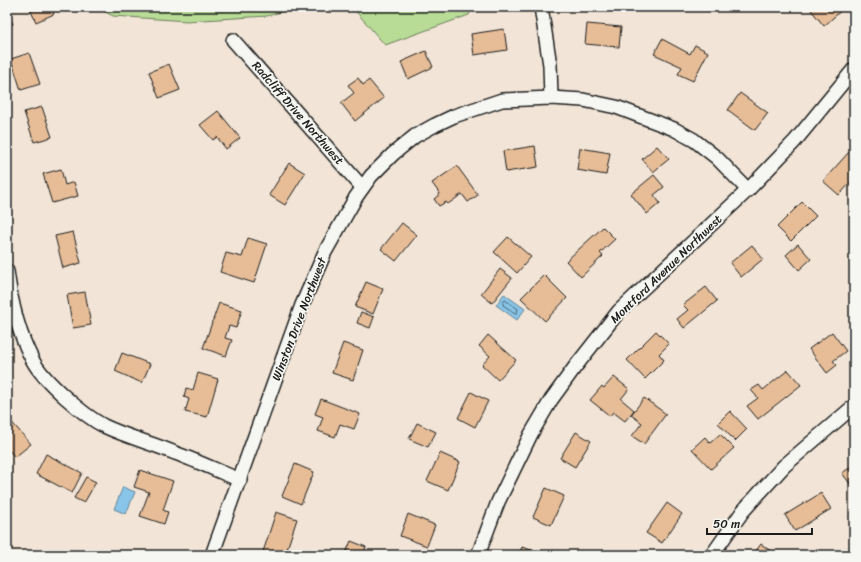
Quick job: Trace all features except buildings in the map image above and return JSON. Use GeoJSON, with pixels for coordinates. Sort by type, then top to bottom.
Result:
{"type":"FeatureCollection","features":[{"type":"Feature","properties":{"kind":"street"},"geometry":{"type":"LineString","coordinates":[[541,7],[550,65],[551,98]]}},
{"type":"Feature","properties":{"kind":"street","name":"Radcliff Drive Northwest"},"geometry":{"type":"LineString","coordinates":[[233,40],[362,187]]}},
{"type":"Feature","properties":{"kind":"street","name":"Montford Avenue Northwest"},"geometry":{"type":"LineString","coordinates":[[478,555],[498,502],[551,400],[619,311],[748,190],[795,141],[854,69]]}},
{"type":"Feature","properties":{"kind":"street","name":"Winston Drive Northwest"},"geometry":{"type":"LineString","coordinates":[[212,555],[302,305],[325,252],[362,187],[393,154],[415,136],[454,116],[502,100],[551,98],[583,100],[616,107],[674,129],[694,140],[717,158],[748,190]]}},
{"type":"Feature","properties":{"kind":"street"},"geometry":{"type":"LineString","coordinates":[[7,271],[16,317],[24,342],[34,362],[44,377],[73,404],[104,425],[240,480]]}},
{"type":"Feature","properties":{"kind":"street"},"geometry":{"type":"LineString","coordinates":[[712,555],[743,511],[784,466],[854,406]]}},
{"type":"Feature","properties":{"kind":"green space"},"geometry":{"type":"Polygon","coordinates":[[[96,7],[298,7],[267,16],[187,21],[113,16],[96,7]]]}},
{"type":"Feature","properties":{"kind":"green space"},"geometry":{"type":"Polygon","coordinates":[[[342,7],[472,7],[469,15],[385,45],[353,8],[342,7]]]}},
{"type":"Feature","properties":{"kind":"water"},"geometry":{"type":"Polygon","coordinates":[[[504,294],[525,309],[517,320],[496,305],[504,294]]]}},
{"type":"Feature","properties":{"kind":"water"},"geometry":{"type":"Polygon","coordinates":[[[123,487],[135,492],[126,514],[114,509],[123,487]]]}}]}
